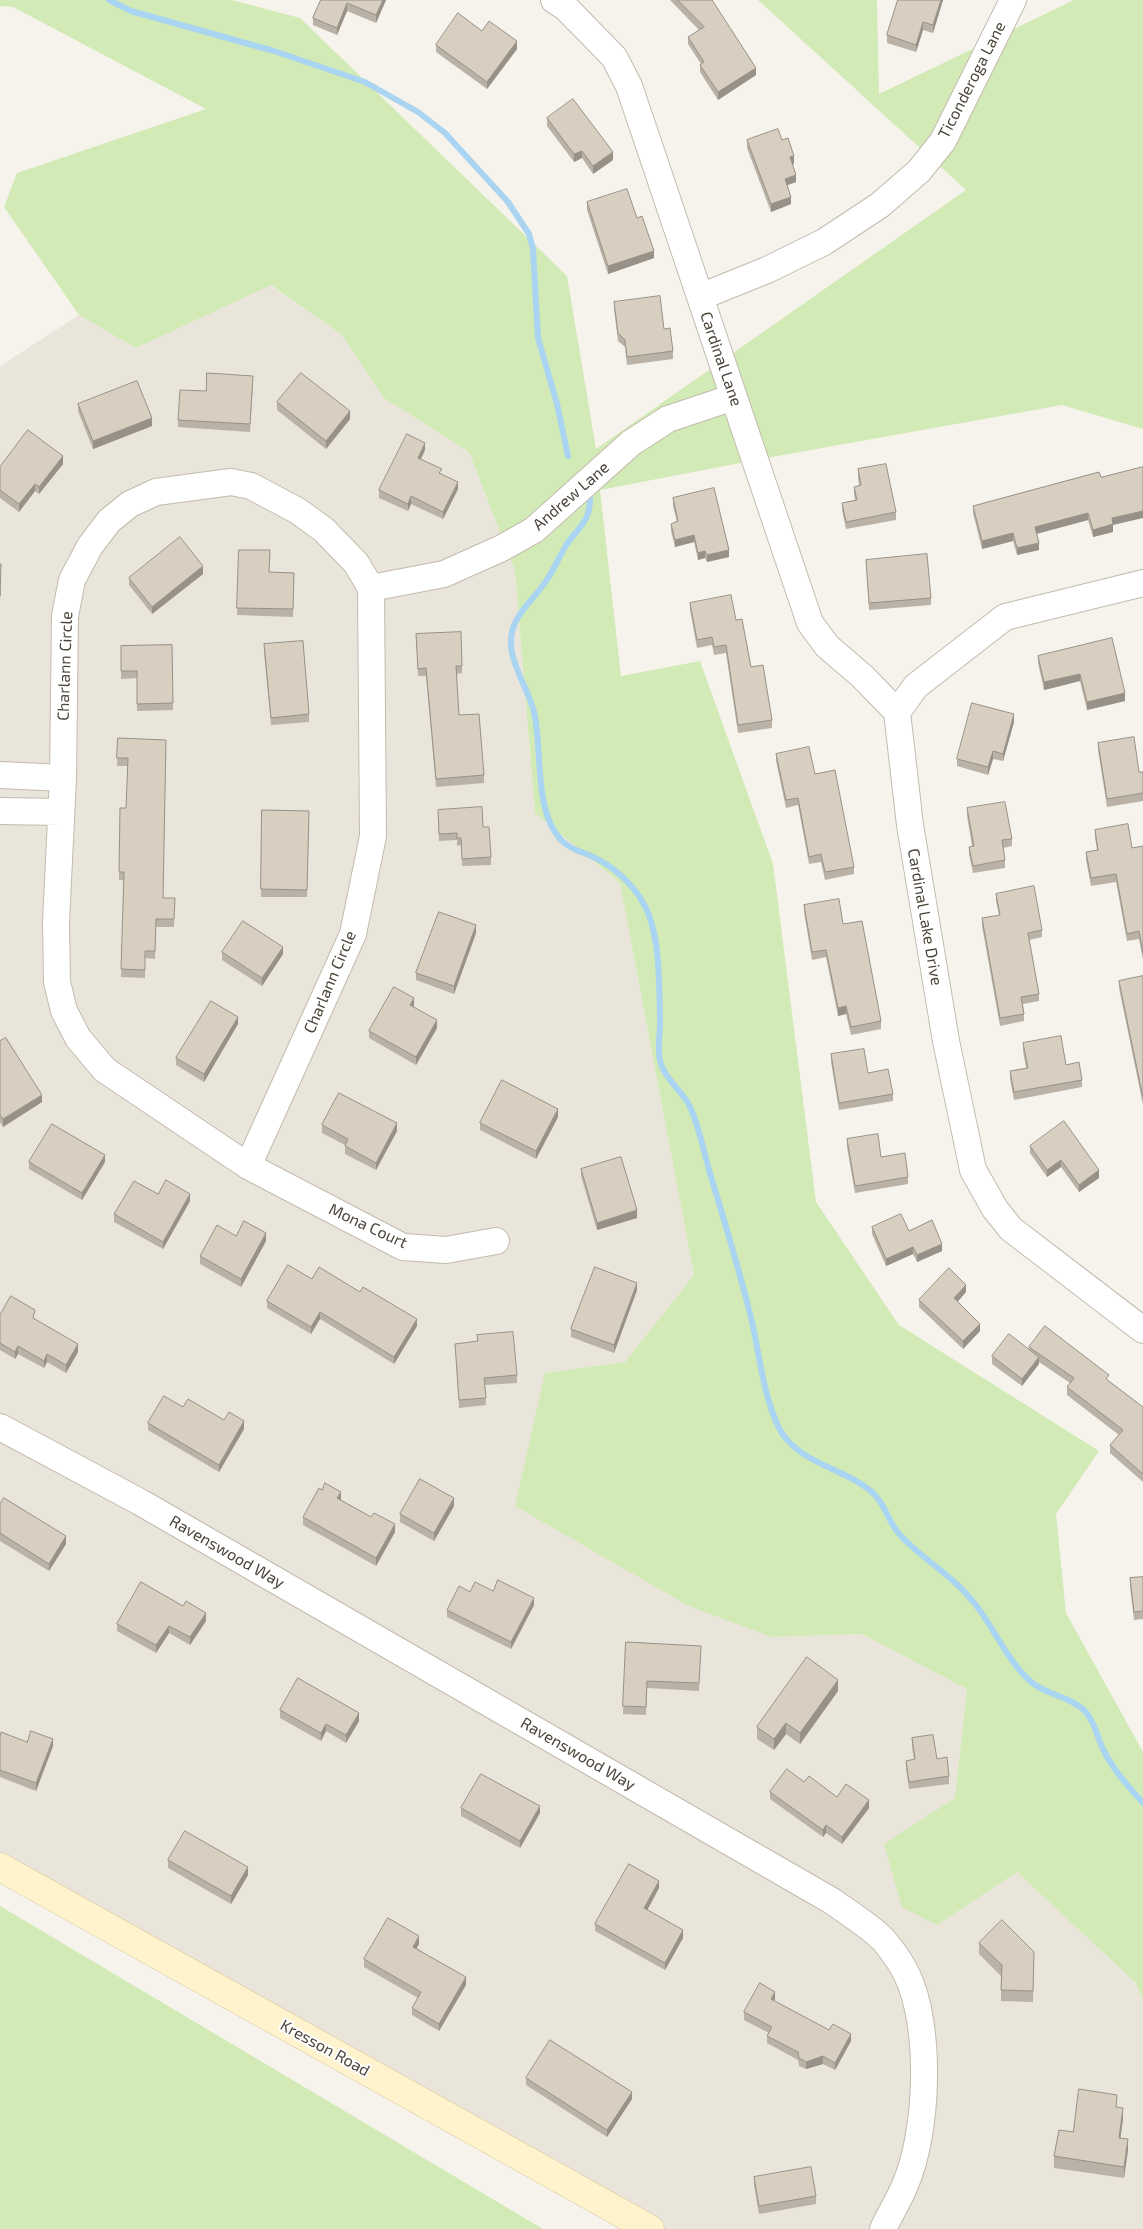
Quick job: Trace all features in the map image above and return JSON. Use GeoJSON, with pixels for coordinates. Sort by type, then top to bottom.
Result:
{"type":"FeatureCollection","features":[{"type":"Feature","properties":{"kind":"street","name":"Cardinal Lane"},"geometry":{"type":"LineString","coordinates":[[554,0],[566,8],[614,57],[629,86],[810,623],[828,646],[863,676],[898,712]]}},
{"type":"Feature","properties":{"kind":"street","name":"Ticonderoga Lane"},"geometry":{"type":"LineString","coordinates":[[700,296],[767,270],[824,242],[880,205],[918,172],[943,141],[1013,0]]}},
{"type":"Feature","properties":{"kind":"street","name":"Andrew Lane"},"geometry":{"type":"LineString","coordinates":[[371,588],[444,574],[502,548],[534,530],[631,443],[668,419],[734,397]]}},
{"type":"Feature","properties":{"kind":"street","name":"Charlann Circle"},"geometry":{"type":"LineString","coordinates":[[231,482],[251,486],[298,511],[324,530],[356,563],[371,588],[373,836],[353,934],[248,1166],[105,1070],[78,1038],[64,1011],[57,982],[56,922],[63,778],[65,616],[72,580],[90,546],[109,520],[130,504],[156,492],[231,482]]}},
{"type":"Feature","properties":{"kind":"street"},"geometry":{"type":"LineString","coordinates":[[898,712],[916,686],[1005,617],[1143,583]]}},
{"type":"Feature","properties":{"kind":"street","name":"Cardinal Lake Drive"},"geometry":{"type":"LineString","coordinates":[[898,712],[910,825],[946,1041],[973,1170],[994,1209],[1011,1229],[1143,1330]]}},
{"type":"Feature","properties":{"kind":"street"},"geometry":{"type":"LineString","coordinates":[[0,775],[63,778]]}},
{"type":"Feature","properties":{"kind":"street"},"geometry":{"type":"LineString","coordinates":[[0,811],[61,812]]}},
{"type":"Feature","properties":{"kind":"street","name":"Mona Court"},"geometry":{"type":"LineString","coordinates":[[248,1166],[403,1247],[446,1250],[496,1242]]}},
{"type":"Feature","properties":{"kind":"street","name":"Ravenswood Way"},"geometry":{"type":"LineString","coordinates":[[0,1427],[140,1502],[832,1901],[885,1941],[907,1975],[918,2011],[924,2064],[924,2107],[917,2145],[906,2184],[883,2229]]}},
{"type":"Feature","properties":{"kind":"street","name":"Kresson Road"},"geometry":{"type":"LineString","coordinates":[[0,1867],[650,2229]]}},
{"type":"Feature","properties":{"kind":"shaded area"},"geometry":{"type":"Polygon","coordinates":[[[270,285],[342,335],[384,398],[469,452],[515,571],[535,813],[620,883],[694,1275],[625,1362],[545,1373],[772,1637],[862,1634],[967,1689],[955,1798],[884,1845],[937,1925],[1017,1872],[1136,1983],[1143,2001],[1143,2229],[650,2229],[0,1867],[0,366],[79,315],[136,348],[270,285]]]}},
{"type":"Feature","properties":{"kind":"green space"},"geometry":{"type":"Polygon","coordinates":[[[0,0],[232,0],[300,18],[567,276],[596,449],[966,190],[758,0],[877,0],[879,94],[1074,0],[1143,0],[1143,429],[1062,405],[600,490],[621,676],[700,661],[773,864],[816,1202],[899,1325],[1099,1451],[1056,1514],[1066,1613],[1143,1752],[1143,2001],[1136,1983],[1017,1872],[937,1925],[902,1907],[884,1844],[955,1798],[967,1689],[862,1634],[772,1637],[689,1606],[515,1506],[545,1373],[625,1362],[694,1275],[620,883],[535,813],[515,571],[469,452],[384,398],[342,335],[271,285],[136,348],[79,315],[4,207],[17,173],[206,109],[13,7],[0,6],[0,0]]]}},
{"type":"Feature","properties":{"kind":"green space"},"geometry":{"type":"Polygon","coordinates":[[[0,1906],[543,2229],[0,2229],[0,1906]]]}},
{"type":"Feature","properties":{"kind":"building"},"geometry":{"type":"Polygon","coordinates":[[[321,0],[383,0],[376,15],[347,3],[337,28],[313,18],[321,0]]]}},
{"type":"Feature","properties":{"kind":"building"},"geometry":{"type":"Polygon","coordinates":[[[678,0],[712,0],[756,68],[718,92],[700,65],[704,62],[688,37],[704,27],[678,0]]]}},
{"type":"Feature","properties":{"kind":"building"},"geometry":{"type":"Polygon","coordinates":[[[898,0],[941,0],[933,25],[923,22],[916,45],[887,35],[898,0]]]}},
{"type":"Feature","properties":{"kind":"building"},"geometry":{"type":"Polygon","coordinates":[[[458,13],[482,31],[489,21],[517,41],[487,82],[436,45],[458,13]]]}},
{"type":"Feature","properties":{"kind":"building"},"geometry":{"type":"Polygon","coordinates":[[[573,99],[613,152],[593,166],[582,151],[574,154],[547,118],[573,99]]]}},
{"type":"Feature","properties":{"kind":"building"},"geometry":{"type":"Polygon","coordinates":[[[778,129],[782,140],[788,138],[794,156],[790,157],[796,175],[785,179],[791,197],[771,204],[747,140],[778,129]]]}},
{"type":"Feature","properties":{"kind":"building"},"geometry":{"type":"Polygon","coordinates":[[[627,189],[637,218],[642,216],[654,251],[608,266],[587,202],[627,189]]]}},
{"type":"Feature","properties":{"kind":"building"},"geometry":{"type":"Polygon","coordinates":[[[660,296],[664,329],[670,328],[673,351],[627,357],[625,340],[618,333],[614,302],[660,296]]]}},
{"type":"Feature","properties":{"kind":"building"},"geometry":{"type":"Polygon","coordinates":[[[207,373],[253,376],[250,424],[178,420],[180,390],[206,391],[207,373]]]}},
{"type":"Feature","properties":{"kind":"building"},"geometry":{"type":"Polygon","coordinates":[[[301,373],[350,411],[326,441],[277,402],[301,373]]]}},
{"type":"Feature","properties":{"kind":"building"},"geometry":{"type":"Polygon","coordinates":[[[137,381],[152,418],[93,441],[78,404],[137,381]]]}},
{"type":"Feature","properties":{"kind":"building"},"geometry":{"type":"Polygon","coordinates":[[[28,430],[63,456],[39,487],[35,484],[19,504],[0,490],[0,467],[28,430]]]}},
{"type":"Feature","properties":{"kind":"building"},"geometry":{"type":"Polygon","coordinates":[[[407,434],[425,443],[418,458],[442,469],[439,473],[458,482],[443,512],[411,496],[408,504],[379,490],[407,434]]]}},
{"type":"Feature","properties":{"kind":"building"},"geometry":{"type":"Polygon","coordinates":[[[886,464],[896,512],[846,522],[842,503],[857,500],[854,487],[861,485],[858,469],[886,464]]]}},
{"type":"Feature","properties":{"kind":"building"},"geometry":{"type":"Polygon","coordinates":[[[1143,467],[1143,511],[1112,518],[1113,524],[1093,530],[1088,513],[1035,527],[1039,543],[1017,548],[1013,533],[982,541],[973,506],[1099,472],[1101,477],[1143,467]]]}},
{"type":"Feature","properties":{"kind":"building"},"geometry":{"type":"Polygon","coordinates":[[[714,488],[729,550],[707,555],[705,551],[698,553],[694,535],[675,540],[671,524],[678,521],[673,498],[714,488]]]}},
{"type":"Feature","properties":{"kind":"building"},"geometry":{"type":"Polygon","coordinates":[[[180,537],[203,566],[152,607],[129,578],[180,537]]]}},
{"type":"Feature","properties":{"kind":"building"},"geometry":{"type":"Polygon","coordinates":[[[239,550],[270,550],[269,572],[294,573],[293,609],[237,608],[239,550]]]}},
{"type":"Feature","properties":{"kind":"building"},"geometry":{"type":"Polygon","coordinates":[[[927,554],[931,598],[869,603],[866,560],[927,554]]]}},
{"type":"Feature","properties":{"kind":"building"},"geometry":{"type":"Polygon","coordinates":[[[0,564],[1,564],[0,596],[0,564]]]}},
{"type":"Feature","properties":{"kind":"building"},"geometry":{"type":"Polygon","coordinates":[[[731,595],[736,620],[742,619],[751,667],[763,665],[772,720],[738,725],[726,645],[714,647],[712,637],[697,640],[690,603],[731,595]]]}},
{"type":"Feature","properties":{"kind":"building"},"geometry":{"type":"Polygon","coordinates":[[[461,632],[462,666],[456,666],[459,715],[479,714],[484,775],[436,779],[426,668],[418,669],[416,634],[461,632]]]}},
{"type":"Feature","properties":{"kind":"building"},"geometry":{"type":"Polygon","coordinates":[[[1112,638],[1125,693],[1087,702],[1080,674],[1044,682],[1038,656],[1112,638]]]}},
{"type":"Feature","properties":{"kind":"building"},"geometry":{"type":"Polygon","coordinates":[[[303,641],[309,714],[271,718],[264,644],[303,641]]]}},
{"type":"Feature","properties":{"kind":"building"},"geometry":{"type":"Polygon","coordinates":[[[172,645],[173,703],[137,704],[137,671],[121,671],[121,646],[172,645]]]}},
{"type":"Feature","properties":{"kind":"building"},"geometry":{"type":"Polygon","coordinates":[[[972,703],[1014,714],[1003,754],[993,751],[988,767],[957,759],[972,703]]]}},
{"type":"Feature","properties":{"kind":"building"},"geometry":{"type":"Polygon","coordinates":[[[1134,737],[1139,772],[1143,772],[1143,793],[1107,799],[1098,743],[1134,737]]]}},
{"type":"Feature","properties":{"kind":"building"},"geometry":{"type":"Polygon","coordinates":[[[118,738],[166,740],[163,898],[175,898],[174,919],[156,919],[155,951],[145,951],[145,970],[121,969],[124,872],[119,872],[120,808],[126,808],[128,758],[117,758],[118,738]]]}},
{"type":"Feature","properties":{"kind":"building"},"geometry":{"type":"Polygon","coordinates":[[[809,747],[815,774],[835,770],[854,867],[825,872],[821,854],[809,857],[798,798],[786,800],[776,754],[809,747]]]}},
{"type":"Feature","properties":{"kind":"building"},"geometry":{"type":"Polygon","coordinates":[[[1005,802],[1012,839],[1002,840],[1005,860],[973,866],[969,847],[974,846],[967,808],[1005,802]]]}},
{"type":"Feature","properties":{"kind":"building"},"geometry":{"type":"Polygon","coordinates":[[[482,807],[483,827],[489,827],[491,857],[462,859],[461,838],[457,838],[457,833],[439,834],[438,810],[482,807]]]}},
{"type":"Feature","properties":{"kind":"building"},"geometry":{"type":"Polygon","coordinates":[[[262,810],[309,811],[307,890],[261,889],[262,810]]]}},
{"type":"Feature","properties":{"kind":"building"},"geometry":{"type":"Polygon","coordinates":[[[1128,824],[1132,848],[1143,846],[1143,953],[1139,931],[1127,934],[1116,874],[1091,878],[1086,852],[1098,850],[1095,830],[1128,824]]]}},
{"type":"Feature","properties":{"kind":"building"},"geometry":{"type":"Polygon","coordinates":[[[1034,886],[1042,930],[1028,933],[1039,994],[1021,997],[1024,1014],[1000,1018],[982,918],[1000,915],[996,894],[1034,886]]]}},
{"type":"Feature","properties":{"kind":"building"},"geometry":{"type":"Polygon","coordinates":[[[839,899],[843,924],[862,921],[881,1021],[851,1027],[846,1006],[838,1008],[826,950],[812,952],[804,905],[839,899]]]}},
{"type":"Feature","properties":{"kind":"building"},"geometry":{"type":"Polygon","coordinates":[[[439,912],[476,925],[454,986],[416,973],[439,912]]]}},
{"type":"Feature","properties":{"kind":"building"},"geometry":{"type":"Polygon","coordinates":[[[243,921],[283,947],[262,978],[222,952],[243,921]]]}},
{"type":"Feature","properties":{"kind":"building"},"geometry":{"type":"Polygon","coordinates":[[[1143,976],[1143,1098],[1119,981],[1143,976]]]}},
{"type":"Feature","properties":{"kind":"building"},"geometry":{"type":"Polygon","coordinates":[[[394,987],[414,998],[410,1005],[437,1020],[416,1057],[369,1031],[394,987]]]}},
{"type":"Feature","properties":{"kind":"building"},"geometry":{"type":"Polygon","coordinates":[[[211,1001],[238,1017],[204,1074],[176,1058],[211,1001]]]}},
{"type":"Feature","properties":{"kind":"building"},"geometry":{"type":"Polygon","coordinates":[[[1061,1036],[1066,1065],[1079,1062],[1082,1080],[1014,1092],[1010,1071],[1028,1068],[1023,1043],[1061,1036]]]}},
{"type":"Feature","properties":{"kind":"building"},"geometry":{"type":"Polygon","coordinates":[[[6,1038],[42,1095],[3,1119],[0,1115],[0,1041],[6,1038]]]}},
{"type":"Feature","properties":{"kind":"building"},"geometry":{"type":"Polygon","coordinates":[[[864,1049],[868,1073],[888,1069],[893,1094],[839,1103],[831,1054],[864,1049]]]}},
{"type":"Feature","properties":{"kind":"building"},"geometry":{"type":"Polygon","coordinates":[[[502,1080],[558,1109],[536,1151],[480,1123],[502,1080]]]}},
{"type":"Feature","properties":{"kind":"building"},"geometry":{"type":"Polygon","coordinates":[[[339,1093],[397,1123],[376,1163],[345,1146],[348,1139],[322,1125],[339,1093]]]}},
{"type":"Feature","properties":{"kind":"building"},"geometry":{"type":"Polygon","coordinates":[[[1064,1121],[1099,1170],[1079,1185],[1061,1160],[1047,1170],[1030,1146],[1064,1121]]]}},
{"type":"Feature","properties":{"kind":"building"},"geometry":{"type":"Polygon","coordinates":[[[52,1124],[105,1155],[82,1193],[29,1162],[52,1124]]]}},
{"type":"Feature","properties":{"kind":"building"},"geometry":{"type":"Polygon","coordinates":[[[878,1134],[881,1157],[905,1153],[908,1177],[855,1186],[847,1139],[878,1134]]]}},
{"type":"Feature","properties":{"kind":"building"},"geometry":{"type":"Polygon","coordinates":[[[621,1157],[637,1210],[597,1223],[581,1169],[621,1157]]]}},
{"type":"Feature","properties":{"kind":"building"},"geometry":{"type":"Polygon","coordinates":[[[166,1180],[190,1194],[163,1242],[114,1214],[134,1181],[158,1194],[166,1180]]]}},
{"type":"Feature","properties":{"kind":"building"},"geometry":{"type":"Polygon","coordinates":[[[901,1214],[909,1231],[932,1220],[942,1244],[917,1255],[913,1247],[886,1259],[872,1227],[901,1214]]]}},
{"type":"Feature","properties":{"kind":"building"},"geometry":{"type":"Polygon","coordinates":[[[244,1221],[266,1233],[241,1279],[200,1256],[217,1225],[236,1236],[244,1221]]]}},
{"type":"Feature","properties":{"kind":"building"},"geometry":{"type":"Polygon","coordinates":[[[288,1265],[312,1279],[319,1267],[360,1292],[363,1287],[417,1319],[394,1357],[320,1312],[311,1327],[267,1301],[288,1265]]]}},
{"type":"Feature","properties":{"kind":"building"},"geometry":{"type":"Polygon","coordinates":[[[595,1267],[637,1283],[614,1345],[571,1329],[595,1267]]]}},
{"type":"Feature","properties":{"kind":"building"},"geometry":{"type":"Polygon","coordinates":[[[949,1268],[966,1285],[954,1298],[980,1324],[963,1341],[919,1300],[949,1268]]]}},
{"type":"Feature","properties":{"kind":"building"},"geometry":{"type":"Polygon","coordinates":[[[11,1296],[35,1310],[33,1318],[78,1344],[66,1365],[47,1354],[44,1361],[18,1346],[15,1352],[0,1343],[0,1315],[11,1296]]]}},
{"type":"Feature","properties":{"kind":"building"},"geometry":{"type":"Polygon","coordinates":[[[1045,1326],[1109,1375],[1106,1379],[1143,1407],[1143,1474],[1110,1445],[1123,1430],[1067,1387],[1074,1378],[1029,1347],[1045,1326]]]}},
{"type":"Feature","properties":{"kind":"building"},"geometry":{"type":"Polygon","coordinates":[[[513,1332],[517,1375],[484,1378],[486,1398],[459,1400],[455,1344],[478,1341],[477,1335],[513,1332]]]}},
{"type":"Feature","properties":{"kind":"building"},"geometry":{"type":"Polygon","coordinates":[[[1009,1334],[1039,1357],[1022,1379],[992,1356],[1009,1334]]]}},
{"type":"Feature","properties":{"kind":"building"},"geometry":{"type":"Polygon","coordinates":[[[164,1396],[183,1407],[188,1399],[224,1420],[229,1412],[244,1421],[219,1465],[148,1423],[164,1396]]]}},
{"type":"Feature","properties":{"kind":"building"},"geometry":{"type":"Polygon","coordinates":[[[420,1479],[454,1498],[434,1533],[400,1514],[420,1479]]]}},
{"type":"Feature","properties":{"kind":"building"},"geometry":{"type":"Polygon","coordinates":[[[325,1483],[341,1492],[337,1498],[371,1517],[374,1513],[395,1524],[376,1558],[303,1517],[319,1488],[322,1490],[325,1483]]]}},
{"type":"Feature","properties":{"kind":"building"},"geometry":{"type":"Polygon","coordinates":[[[4,1498],[66,1536],[49,1564],[0,1533],[0,1504],[4,1498]]]}},
{"type":"Feature","properties":{"kind":"building"},"geometry":{"type":"Polygon","coordinates":[[[1143,1577],[1143,1611],[1134,1612],[1130,1578],[1143,1577]]]}},
{"type":"Feature","properties":{"kind":"building"},"geometry":{"type":"Polygon","coordinates":[[[498,1580],[534,1598],[511,1642],[447,1610],[459,1586],[470,1592],[475,1582],[493,1591],[498,1580]]]}},
{"type":"Feature","properties":{"kind":"building"},"geometry":{"type":"Polygon","coordinates":[[[141,1582],[183,1606],[186,1601],[206,1613],[190,1637],[169,1626],[156,1645],[117,1624],[141,1582]]]}},
{"type":"Feature","properties":{"kind":"building"},"geometry":{"type":"Polygon","coordinates":[[[626,1642],[701,1646],[699,1683],[647,1681],[646,1707],[623,1706],[626,1642]]]}},
{"type":"Feature","properties":{"kind":"building"},"geometry":{"type":"Polygon","coordinates":[[[807,1657],[838,1680],[800,1733],[786,1723],[774,1739],[757,1727],[807,1657]]]}},
{"type":"Feature","properties":{"kind":"building"},"geometry":{"type":"Polygon","coordinates":[[[298,1678],[359,1713],[346,1735],[326,1724],[321,1733],[280,1710],[298,1678]]]}},
{"type":"Feature","properties":{"kind":"building"},"geometry":{"type":"Polygon","coordinates":[[[31,1731],[53,1739],[36,1783],[0,1770],[1,1732],[27,1742],[31,1731]]]}},
{"type":"Feature","properties":{"kind":"building"},"geometry":{"type":"Polygon","coordinates":[[[933,1735],[937,1759],[947,1757],[949,1776],[909,1782],[906,1761],[915,1759],[912,1738],[933,1735]]]}},
{"type":"Feature","properties":{"kind":"building"},"geometry":{"type":"Polygon","coordinates":[[[787,1769],[804,1782],[809,1776],[837,1797],[846,1784],[869,1800],[842,1837],[826,1825],[823,1830],[770,1792],[787,1769]]]}},
{"type":"Feature","properties":{"kind":"building"},"geometry":{"type":"Polygon","coordinates":[[[481,1774],[540,1806],[520,1841],[461,1808],[481,1774]]]}},
{"type":"Feature","properties":{"kind":"building"},"geometry":{"type":"Polygon","coordinates":[[[185,1831],[248,1867],[231,1896],[168,1860],[185,1831]]]}},
{"type":"Feature","properties":{"kind":"building"},"geometry":{"type":"Polygon","coordinates":[[[629,1864],[659,1881],[644,1908],[683,1930],[665,1963],[595,1924],[629,1864]]]}},
{"type":"Feature","properties":{"kind":"building"},"geometry":{"type":"Polygon","coordinates":[[[388,1918],[419,1936],[413,1947],[466,1977],[439,2024],[412,2008],[421,1992],[364,1959],[388,1918]]]}},
{"type":"Feature","properties":{"kind":"building"},"geometry":{"type":"Polygon","coordinates":[[[1002,1920],[1034,1952],[1033,1991],[1001,1990],[1002,1965],[979,1943],[1002,1920]]]}},
{"type":"Feature","properties":{"kind":"building"},"geometry":{"type":"Polygon","coordinates":[[[760,1983],[775,1992],[771,1999],[829,2030],[833,2024],[851,2034],[835,2063],[823,2056],[806,2062],[799,2058],[798,2052],[767,2036],[772,2027],[744,2012],[760,1983]]]}},
{"type":"Feature","properties":{"kind":"building"},"geometry":{"type":"Polygon","coordinates":[[[550,2040],[632,2092],[607,2130],[526,2078],[550,2040]]]}},
{"type":"Feature","properties":{"kind":"building"},"geometry":{"type":"Polygon","coordinates":[[[1079,2089],[1117,2095],[1116,2107],[1123,2108],[1119,2138],[1128,2139],[1124,2167],[1054,2156],[1059,2130],[1073,2132],[1079,2089]]]}},
{"type":"Feature","properties":{"kind":"building"},"geometry":{"type":"Polygon","coordinates":[[[811,2167],[816,2196],[759,2206],[754,2177],[811,2167]]]}},
{"type":"Feature","properties":{"kind":"waterway"},"geometry":{"type":"LineString","coordinates":[[109,0],[131,11],[274,51],[365,82],[418,112],[445,133],[508,202],[529,234],[533,249],[538,338],[557,404],[568,456]]}},
{"type":"Feature","properties":{"kind":"waterway"},"geometry":{"type":"LineString","coordinates":[[590,496],[587,517],[567,544],[542,587],[516,621],[512,630],[512,653],[534,712],[537,728],[540,780],[547,814],[553,828],[568,846],[608,865],[625,879],[639,896],[649,915],[653,927],[658,965],[660,1059],[666,1074],[688,1103],[697,1126],[752,1322],[769,1402],[779,1428],[787,1440],[798,1450],[851,1478],[875,1495],[900,1535],[967,1594],[1022,1673],[1036,1686],[1072,1702],[1085,1711],[1092,1721],[1102,1748],[1109,1760],[1122,1779],[1143,1803]]}}]}
